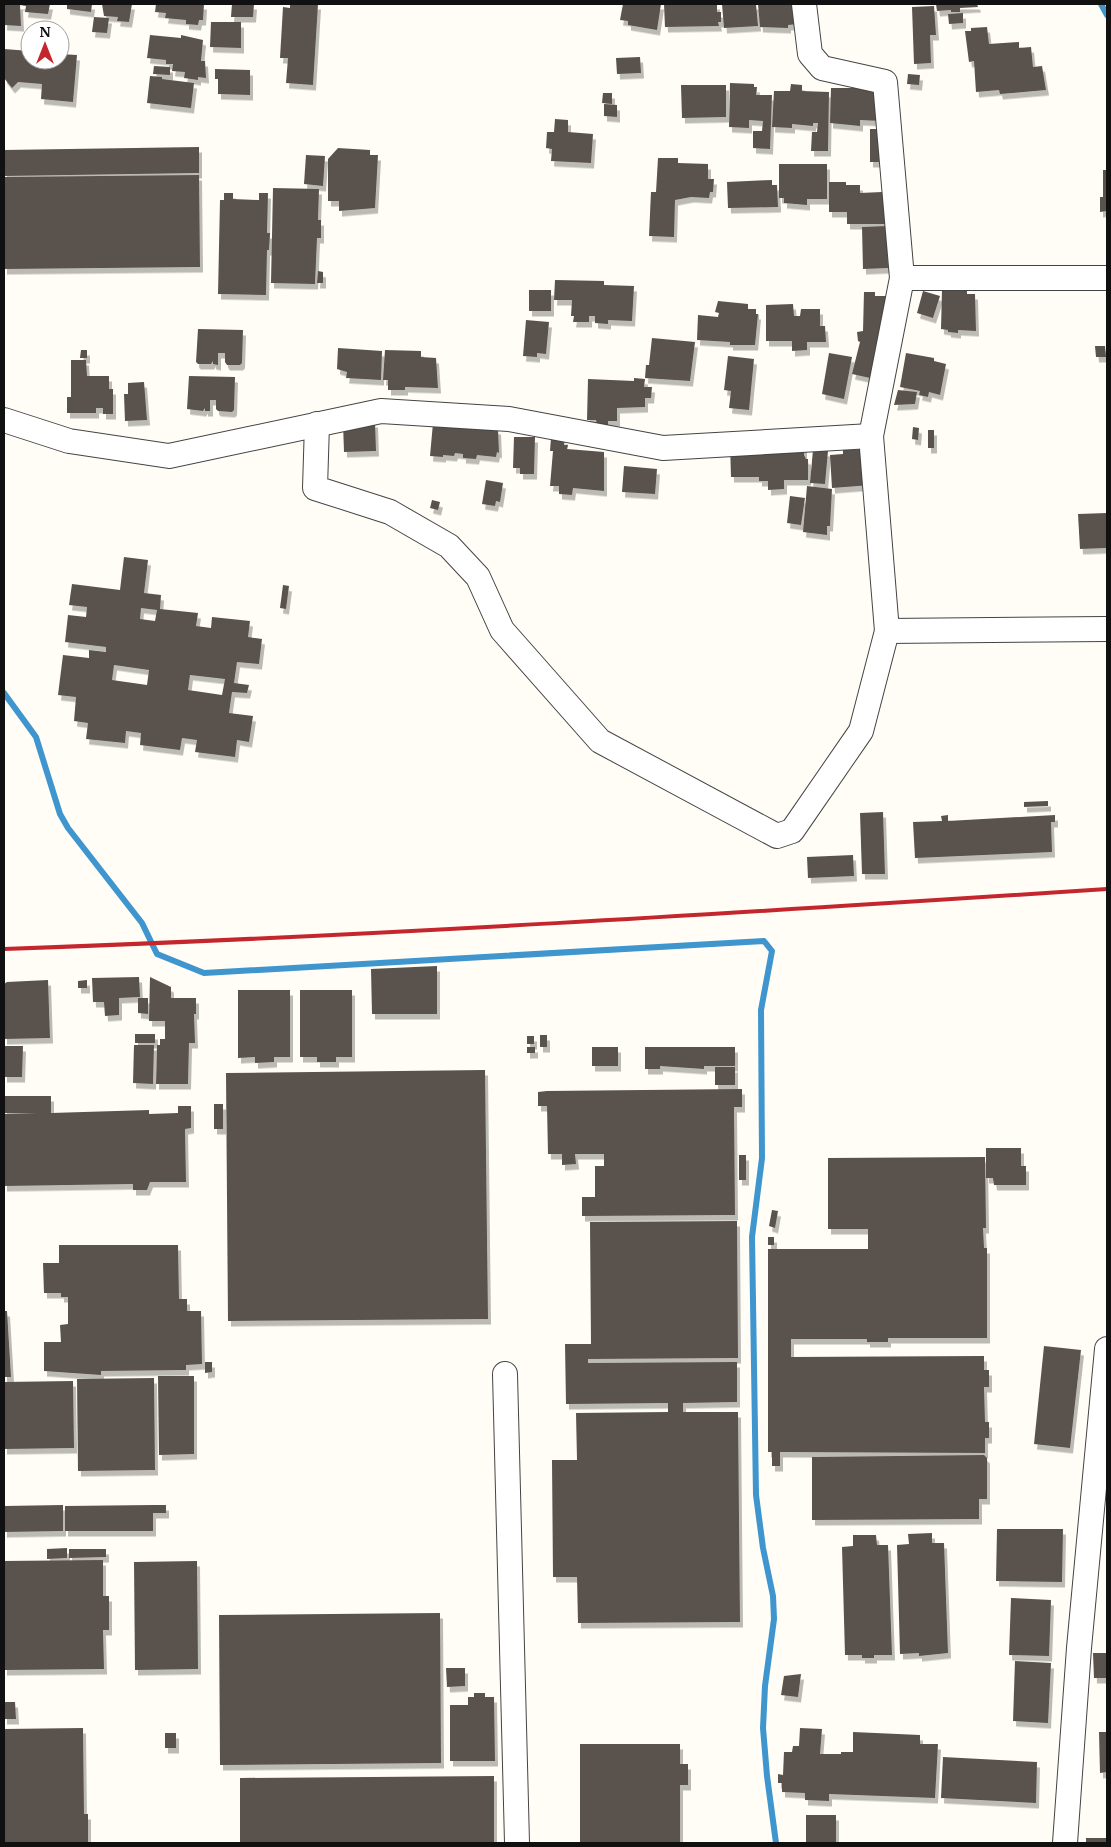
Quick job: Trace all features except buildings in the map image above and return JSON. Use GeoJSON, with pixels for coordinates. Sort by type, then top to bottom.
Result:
{"type":"FeatureCollection","features":[{"type":"Feature","properties":{"kind":"street"},"geometry":{"type":"LineString","coordinates":[[317,424],[315,488],[390,512],[449,546],[478,577],[502,630],[600,741],[777,836],[792,831],[861,731],[887,631],[870,436],[902,278],[885,82],[822,68],[810,54],[804,4]]}},
{"type":"Feature","properties":{"kind":"street"},"geometry":{"type":"LineString","coordinates":[[902,278],[1107,278]]}},
{"type":"Feature","properties":{"kind":"street"},"geometry":{"type":"LineString","coordinates":[[4,420],[69,441],[169,456],[381,411],[510,419],[663,448],[870,436]]}},
{"type":"Feature","properties":{"kind":"street"},"geometry":{"type":"LineString","coordinates":[[887,631],[1107,629]]}},
{"type":"Feature","properties":{"kind":"street"},"geometry":{"type":"LineString","coordinates":[[1065,1843],[1079,1648],[1107,1349]]}},
{"type":"Feature","properties":{"kind":"street"},"geometry":{"type":"LineString","coordinates":[[506,1374],[517,1843]]}},
{"type":"Feature","properties":{"kind":"waterway"},"geometry":{"type":"LineString","coordinates":[[1101,4],[1107,15]]}},
{"type":"Feature","properties":{"kind":"waterway"},"geometry":{"type":"LineString","coordinates":[[4,693],[36,737],[60,814],[68,828],[142,923],[157,954],[204,973],[764,941],[772,951],[761,1010],[762,1158],[752,1237],[756,1495],[763,1548],[773,1596],[774,1619],[765,1686],[763,1728],[776,1843]]}},
{"type":"Feature","properties":{"kind":"railway"},"geometry":{"type":"LineString","coordinates":[[4,949],[418,931],[1107,889]]}}]}
